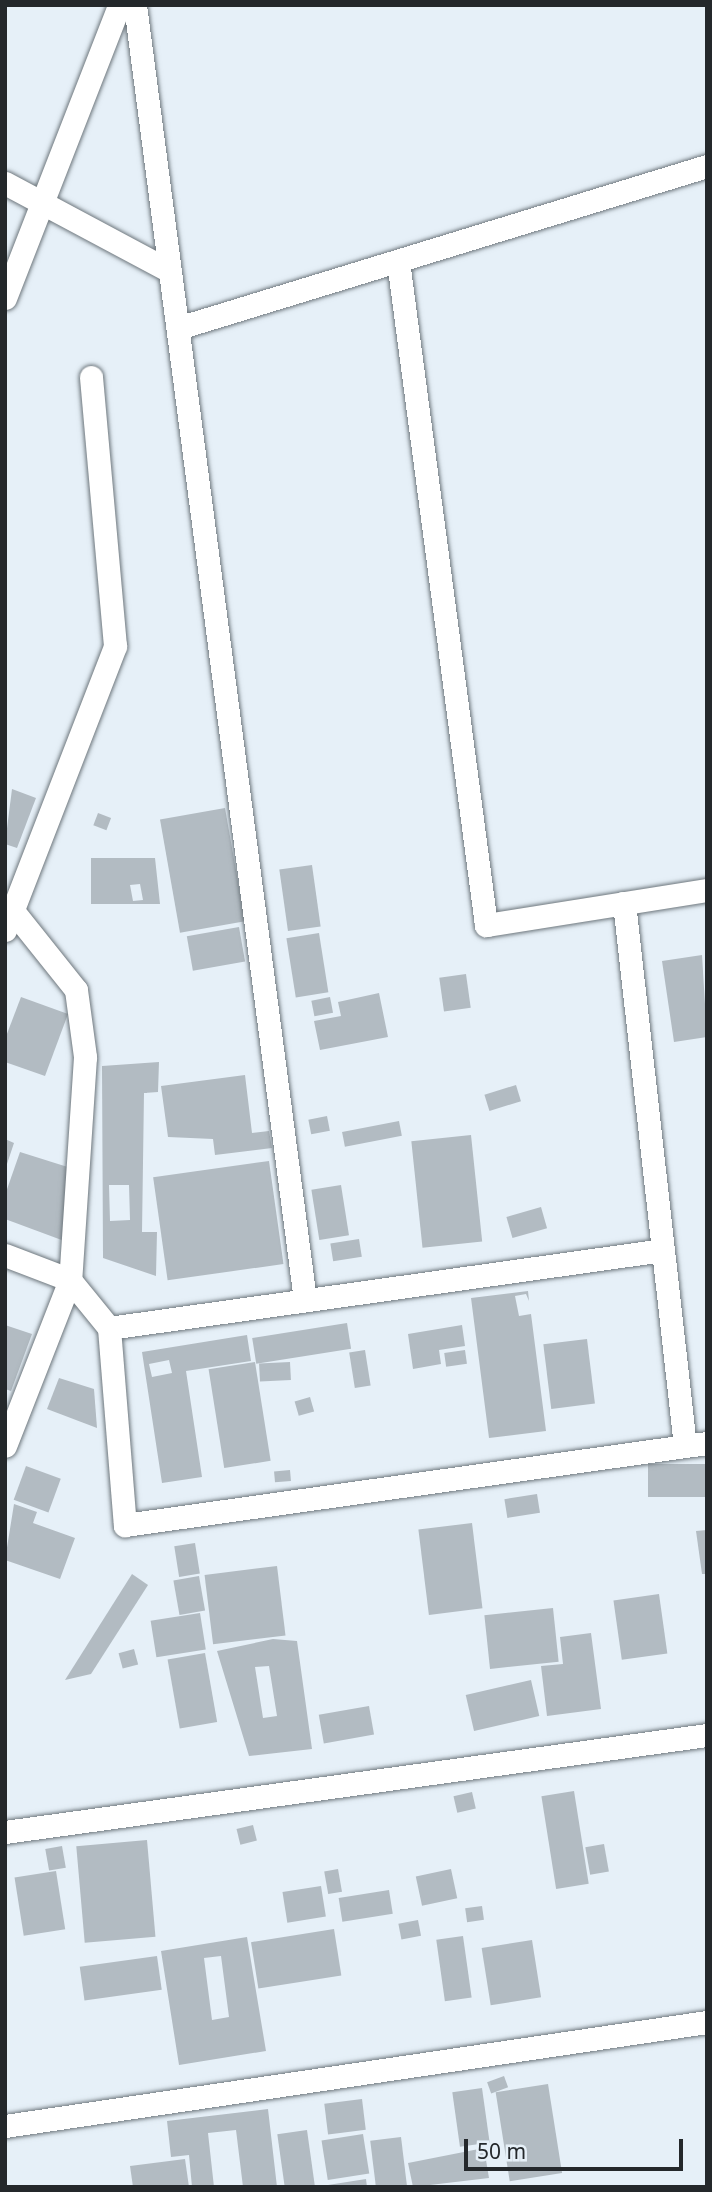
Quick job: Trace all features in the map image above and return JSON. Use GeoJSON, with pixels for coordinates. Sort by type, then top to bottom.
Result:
{"type":"FeatureCollection","features":[{"type":"Feature","properties":{"kind":"street"},"geometry":{"type":"LineString","coordinates":[[5,298],[118,5]]}},
{"type":"Feature","properties":{"kind":"street"},"geometry":{"type":"LineString","coordinates":[[135,5],[305,1300]]}},
{"type":"Feature","properties":{"kind":"street"},"geometry":{"type":"LineString","coordinates":[[178,328],[707,166]]}},
{"type":"Feature","properties":{"kind":"street"},"geometry":{"type":"LineString","coordinates":[[5,183],[44,198],[170,271]]}},
{"type":"Feature","properties":{"kind":"street"},"geometry":{"type":"LineString","coordinates":[[398,261],[486,925],[707,890]]}},
{"type":"Feature","properties":{"kind":"street"},"geometry":{"type":"LineString","coordinates":[[5,1446],[70,1280],[85,1056],[76,990],[9,921],[115,646],[91,377]]}},
{"type":"Feature","properties":{"kind":"street"},"geometry":{"type":"LineString","coordinates":[[5,1255],[70,1280],[109,1328],[125,1525],[696,1445],[663,1250],[624,903]]}},
{"type":"Feature","properties":{"kind":"street"},"geometry":{"type":"LineString","coordinates":[[109,1328],[663,1250]]}},
{"type":"Feature","properties":{"kind":"street"},"geometry":{"type":"LineString","coordinates":[[5,1832],[707,1734]]}},
{"type":"Feature","properties":{"kind":"street"},"geometry":{"type":"LineString","coordinates":[[5,2126],[707,2022]]}},
{"type":"Feature","properties":{"kind":"building"},"geometry":{"type":"Polygon","coordinates":[[[12,789],[36,798],[17,848],[5,844],[12,789]]]}},
{"type":"Feature","properties":{"kind":"building"},"geometry":{"type":"Polygon","coordinates":[[[225,808],[245,921],[180,933],[160,819],[225,808]]]}},
{"type":"Feature","properties":{"kind":"building"},"geometry":{"type":"Polygon","coordinates":[[[98,813],[111,818],[106,830],[93,825],[98,813]]]}},
{"type":"Feature","properties":{"kind":"building"},"geometry":{"type":"Polygon","coordinates":[[[91,858],[155,858],[160,904],[91,904],[91,858]],[[140,884],[130,885],[133,901],[143,900],[140,884]]]}},
{"type":"Feature","properties":{"kind":"building"},"geometry":{"type":"Polygon","coordinates":[[[312,865],[321,926],[288,931],[279,870],[312,865]]]}},
{"type":"Feature","properties":{"kind":"building"},"geometry":{"type":"Polygon","coordinates":[[[239,927],[245,961],[193,971],[187,936],[239,927]]]}},
{"type":"Feature","properties":{"kind":"building"},"geometry":{"type":"Polygon","coordinates":[[[319,933],[328,992],[296,997],[286,938],[319,933]]]}},
{"type":"Feature","properties":{"kind":"building"},"geometry":{"type":"Polygon","coordinates":[[[702,955],[707,1037],[674,1042],[662,961],[702,955]]]}},
{"type":"Feature","properties":{"kind":"building"},"geometry":{"type":"Polygon","coordinates":[[[466,974],[471,1008],[444,1011],[439,978],[466,974]]]}},
{"type":"Feature","properties":{"kind":"building"},"geometry":{"type":"Polygon","coordinates":[[[379,993],[388,1037],[320,1050],[314,1021],[341,1016],[338,1002],[379,993]]]}},
{"type":"Feature","properties":{"kind":"building"},"geometry":{"type":"Polygon","coordinates":[[[21,997],[68,1014],[45,1076],[5,1062],[5,1039],[21,997]]]}},
{"type":"Feature","properties":{"kind":"building"},"geometry":{"type":"Polygon","coordinates":[[[330,997],[333,1013],[314,1016],[311,1001],[330,997]]]}},
{"type":"Feature","properties":{"kind":"building"},"geometry":{"type":"Polygon","coordinates":[[[159,1062],[158,1092],[144,1093],[142,1232],[157,1232],[156,1276],[103,1258],[102,1066],[159,1062]],[[109,1185],[110,1221],[130,1220],[129,1185],[109,1185]]]}},
{"type":"Feature","properties":{"kind":"building"},"geometry":{"type":"Polygon","coordinates":[[[245,1075],[252,1133],[269,1131],[272,1148],[215,1155],[213,1139],[168,1137],[161,1086],[245,1075]]]}},
{"type":"Feature","properties":{"kind":"building"},"geometry":{"type":"Polygon","coordinates":[[[516,1085],[521,1101],[489,1111],[484,1095],[516,1085]]]}},
{"type":"Feature","properties":{"kind":"building"},"geometry":{"type":"Polygon","coordinates":[[[327,1116],[330,1131],[311,1134],[308,1120],[327,1116]]]}},
{"type":"Feature","properties":{"kind":"building"},"geometry":{"type":"Polygon","coordinates":[[[399,1121],[402,1136],[345,1147],[342,1132],[399,1121]]]}},
{"type":"Feature","properties":{"kind":"building"},"geometry":{"type":"Polygon","coordinates":[[[471,1135],[482,1241],[423,1248],[411,1141],[471,1135]]]}},
{"type":"Feature","properties":{"kind":"building"},"geometry":{"type":"Polygon","coordinates":[[[5,1139],[14,1143],[6,1167],[5,1167],[5,1139]]]}},
{"type":"Feature","properties":{"kind":"building"},"geometry":{"type":"Polygon","coordinates":[[[20,1152],[74,1169],[67,1242],[5,1219],[5,1195],[20,1152]]]}},
{"type":"Feature","properties":{"kind":"building"},"geometry":{"type":"Polygon","coordinates":[[[269,1161],[283,1264],[168,1280],[153,1177],[269,1161]]]}},
{"type":"Feature","properties":{"kind":"building"},"geometry":{"type":"Polygon","coordinates":[[[341,1185],[349,1235],[319,1240],[311,1190],[341,1185]]]}},
{"type":"Feature","properties":{"kind":"building"},"geometry":{"type":"Polygon","coordinates":[[[541,1207],[547,1228],[512,1238],[506,1217],[541,1207]]]}},
{"type":"Feature","properties":{"kind":"building"},"geometry":{"type":"Polygon","coordinates":[[[359,1239],[362,1257],[333,1261],[330,1244],[359,1239]]]}},
{"type":"Feature","properties":{"kind":"building"},"geometry":{"type":"Polygon","coordinates":[[[528,1291],[529,1301],[526,1294],[515,1296],[519,1316],[531,1314],[546,1431],[489,1438],[471,1298],[528,1291]]]}},
{"type":"Feature","properties":{"kind":"building"},"geometry":{"type":"Polygon","coordinates":[[[347,1323],[351,1349],[256,1364],[252,1338],[347,1323]]]}},
{"type":"Feature","properties":{"kind":"building"},"geometry":{"type":"Polygon","coordinates":[[[5,1325],[32,1334],[11,1391],[5,1389],[5,1325]]]}},
{"type":"Feature","properties":{"kind":"building"},"geometry":{"type":"Polygon","coordinates":[[[462,1325],[465,1346],[439,1350],[441,1364],[413,1369],[408,1334],[462,1325]]]}},
{"type":"Feature","properties":{"kind":"building"},"geometry":{"type":"Polygon","coordinates":[[[247,1335],[251,1361],[186,1371],[202,1477],[162,1483],[142,1352],[247,1335]],[[169,1360],[149,1364],[152,1377],[172,1373],[169,1360]]]}},
{"type":"Feature","properties":{"kind":"building"},"geometry":{"type":"Polygon","coordinates":[[[587,1339],[595,1404],[551,1409],[543,1344],[587,1339]]]}},
{"type":"Feature","properties":{"kind":"building"},"geometry":{"type":"Polygon","coordinates":[[[365,1350],[371,1386],[355,1388],[349,1353],[365,1350]]]}},
{"type":"Feature","properties":{"kind":"building"},"geometry":{"type":"Polygon","coordinates":[[[465,1350],[467,1364],[446,1367],[444,1353],[465,1350]]]}},
{"type":"Feature","properties":{"kind":"building"},"geometry":{"type":"Polygon","coordinates":[[[255,1362],[271,1461],[224,1468],[209,1369],[255,1362]]]}},
{"type":"Feature","properties":{"kind":"building"},"geometry":{"type":"Polygon","coordinates":[[[290,1362],[291,1380],[260,1382],[259,1364],[290,1362]]]}},
{"type":"Feature","properties":{"kind":"building"},"geometry":{"type":"Polygon","coordinates":[[[59,1378],[94,1389],[97,1428],[47,1409],[59,1378]]]}},
{"type":"Feature","properties":{"kind":"building"},"geometry":{"type":"Polygon","coordinates":[[[310,1397],[314,1411],[299,1416],[295,1401],[310,1397]]]}},
{"type":"Feature","properties":{"kind":"building"},"geometry":{"type":"Polygon","coordinates":[[[648,1464],[707,1464],[707,1497],[648,1497],[648,1464]]]}},
{"type":"Feature","properties":{"kind":"building"},"geometry":{"type":"Polygon","coordinates":[[[26,1466],[61,1479],[48,1512],[14,1500],[26,1466]]]}},
{"type":"Feature","properties":{"kind":"building"},"geometry":{"type":"Polygon","coordinates":[[[290,1470],[291,1481],[275,1482],[274,1471],[290,1470]]]}},
{"type":"Feature","properties":{"kind":"building"},"geometry":{"type":"Polygon","coordinates":[[[537,1494],[540,1513],[507,1518],[504,1499],[537,1494]]]}},
{"type":"Feature","properties":{"kind":"building"},"geometry":{"type":"Polygon","coordinates":[[[14,1504],[37,1512],[33,1523],[75,1538],[60,1579],[5,1560],[14,1504]]]}},
{"type":"Feature","properties":{"kind":"building"},"geometry":{"type":"Polygon","coordinates":[[[472,1523],[482,1608],[429,1615],[418,1530],[472,1523]]]}},
{"type":"Feature","properties":{"kind":"building"},"geometry":{"type":"Polygon","coordinates":[[[707,1530],[707,1574],[702,1574],[696,1531],[707,1530]]]}},
{"type":"Feature","properties":{"kind":"building"},"geometry":{"type":"Polygon","coordinates":[[[195,1543],[200,1574],[179,1577],[174,1546],[195,1543]]]}},
{"type":"Feature","properties":{"kind":"building"},"geometry":{"type":"Polygon","coordinates":[[[277,1566],[286,1635],[213,1644],[205,1575],[277,1566]]]}},
{"type":"Feature","properties":{"kind":"building"},"geometry":{"type":"Polygon","coordinates":[[[132,1574],[148,1585],[91,1674],[65,1680],[132,1574]]]}},
{"type":"Feature","properties":{"kind":"building"},"geometry":{"type":"Polygon","coordinates":[[[199,1576],[205,1610],[179,1615],[173,1581],[199,1576]]]}},
{"type":"Feature","properties":{"kind":"building"},"geometry":{"type":"Polygon","coordinates":[[[659,1594],[667,1653],[622,1660],[613,1600],[659,1594]]]}},
{"type":"Feature","properties":{"kind":"building"},"geometry":{"type":"Polygon","coordinates":[[[553,1608],[559,1662],[490,1669],[484,1615],[553,1608]]]}},
{"type":"Feature","properties":{"kind":"building"},"geometry":{"type":"Polygon","coordinates":[[[200,1613],[206,1650],[156,1657],[151,1621],[200,1613]]]}},
{"type":"Feature","properties":{"kind":"building"},"geometry":{"type":"Polygon","coordinates":[[[591,1633],[601,1709],[547,1716],[541,1666],[563,1664],[560,1637],[591,1633]]]}},
{"type":"Feature","properties":{"kind":"building"},"geometry":{"type":"Polygon","coordinates":[[[273,1639],[297,1641],[312,1749],[249,1756],[217,1651],[273,1639]],[[269,1666],[255,1667],[263,1718],[277,1716],[269,1666]]]}},
{"type":"Feature","properties":{"kind":"building"},"geometry":{"type":"Polygon","coordinates":[[[134,1649],[138,1664],[123,1669],[119,1653],[134,1649]]]}},
{"type":"Feature","properties":{"kind":"building"},"geometry":{"type":"Polygon","coordinates":[[[205,1653],[217,1722],[180,1729],[168,1660],[205,1653]]]}},
{"type":"Feature","properties":{"kind":"building"},"geometry":{"type":"Polygon","coordinates":[[[531,1680],[539,1716],[474,1731],[466,1695],[531,1680]]]}},
{"type":"Feature","properties":{"kind":"building"},"geometry":{"type":"Polygon","coordinates":[[[369,1706],[374,1735],[324,1743],[319,1715],[369,1706]]]}},
{"type":"Feature","properties":{"kind":"building"},"geometry":{"type":"Polygon","coordinates":[[[574,1791],[589,1884],[556,1889],[541,1796],[574,1791]]]}},
{"type":"Feature","properties":{"kind":"building"},"geometry":{"type":"Polygon","coordinates":[[[472,1792],[476,1809],[457,1813],[453,1796],[472,1792]]]}},
{"type":"Feature","properties":{"kind":"building"},"geometry":{"type":"Polygon","coordinates":[[[253,1825],[257,1841],[240,1845],[237,1829],[253,1825]]]}},
{"type":"Feature","properties":{"kind":"building"},"geometry":{"type":"Polygon","coordinates":[[[147,1840],[155,1937],[85,1943],[76,1846],[147,1840]]]}},
{"type":"Feature","properties":{"kind":"building"},"geometry":{"type":"Polygon","coordinates":[[[604,1844],[609,1872],[590,1875],[585,1847],[604,1844]]]}},
{"type":"Feature","properties":{"kind":"building"},"geometry":{"type":"Polygon","coordinates":[[[62,1846],[66,1868],[49,1871],[45,1849],[62,1846]]]}},
{"type":"Feature","properties":{"kind":"building"},"geometry":{"type":"Polygon","coordinates":[[[338,1869],[342,1892],[328,1894],[324,1871],[338,1869]]]}},
{"type":"Feature","properties":{"kind":"building"},"geometry":{"type":"Polygon","coordinates":[[[451,1869],[457,1898],[422,1906],[416,1876],[451,1869]]]}},
{"type":"Feature","properties":{"kind":"building"},"geometry":{"type":"Polygon","coordinates":[[[56,1871],[65,1929],[24,1936],[15,1878],[56,1871]]]}},
{"type":"Feature","properties":{"kind":"building"},"geometry":{"type":"Polygon","coordinates":[[[321,1886],[326,1917],[287,1923],[282,1892],[321,1886]]]}},
{"type":"Feature","properties":{"kind":"building"},"geometry":{"type":"Polygon","coordinates":[[[389,1890],[393,1914],[342,1922],[339,1898],[389,1890]]]}},
{"type":"Feature","properties":{"kind":"building"},"geometry":{"type":"Polygon","coordinates":[[[482,1906],[484,1920],[467,1922],[465,1908],[482,1906]]]}},
{"type":"Feature","properties":{"kind":"building"},"geometry":{"type":"Polygon","coordinates":[[[418,1920],[421,1936],[401,1940],[398,1924],[418,1920]]]}},
{"type":"Feature","properties":{"kind":"building"},"geometry":{"type":"Polygon","coordinates":[[[334,1929],[341,1975],[258,1989],[251,1942],[334,1929]]]}},
{"type":"Feature","properties":{"kind":"building"},"geometry":{"type":"Polygon","coordinates":[[[463,1936],[472,1997],[445,2001],[436,1940],[463,1936]]]}},
{"type":"Feature","properties":{"kind":"building"},"geometry":{"type":"Polygon","coordinates":[[[247,1937],[266,2051],[179,2065],[161,1951],[247,1937]],[[221,1956],[204,1958],[212,2020],[229,2017],[221,1956]]]}},
{"type":"Feature","properties":{"kind":"building"},"geometry":{"type":"Polygon","coordinates":[[[532,1940],[541,1997],[491,2005],[482,1948],[532,1940]]]}},
{"type":"Feature","properties":{"kind":"building"},"geometry":{"type":"Polygon","coordinates":[[[157,1956],[162,1990],[84,2001],[80,1967],[157,1956]]]}},
{"type":"Feature","properties":{"kind":"building"},"geometry":{"type":"Polygon","coordinates":[[[504,2076],[508,2087],[491,2093],[487,2082],[504,2076]]]}},
{"type":"Feature","properties":{"kind":"building"},"geometry":{"type":"Polygon","coordinates":[[[548,2084],[562,2173],[510,2181],[496,2092],[548,2084]]]}},
{"type":"Feature","properties":{"kind":"building"},"geometry":{"type":"Polygon","coordinates":[[[482,2088],[490,2142],[460,2147],[452,2092],[482,2088]]]}},
{"type":"Feature","properties":{"kind":"building"},"geometry":{"type":"Polygon","coordinates":[[[362,2099],[366,2130],[328,2134],[324,2104],[362,2099]]]}},
{"type":"Feature","properties":{"kind":"building"},"geometry":{"type":"Polygon","coordinates":[[[268,2109],[277,2187],[243,2187],[236,2130],[208,2133],[214,2187],[192,2187],[189,2155],[171,2157],[167,2121],[268,2109]]]}},
{"type":"Feature","properties":{"kind":"building"},"geometry":{"type":"Polygon","coordinates":[[[307,2130],[315,2187],[285,2187],[277,2134],[307,2130]]]}},
{"type":"Feature","properties":{"kind":"building"},"geometry":{"type":"Polygon","coordinates":[[[363,2134],[369,2174],[328,2180],[322,2141],[363,2134]]]}},
{"type":"Feature","properties":{"kind":"building"},"geometry":{"type":"Polygon","coordinates":[[[401,2137],[407,2187],[376,2187],[370,2141],[401,2137]]]}},
{"type":"Feature","properties":{"kind":"building"},"geometry":{"type":"Polygon","coordinates":[[[484,2148],[489,2178],[413,2187],[408,2163],[484,2148]]]}},
{"type":"Feature","properties":{"kind":"building"},"geometry":{"type":"Polygon","coordinates":[[[185,2159],[189,2187],[133,2187],[130,2166],[185,2159]]]}},
{"type":"Feature","properties":{"kind":"building"},"geometry":{"type":"Polygon","coordinates":[[[366,2179],[367,2187],[328,2187],[328,2185],[366,2179]]]}}]}
